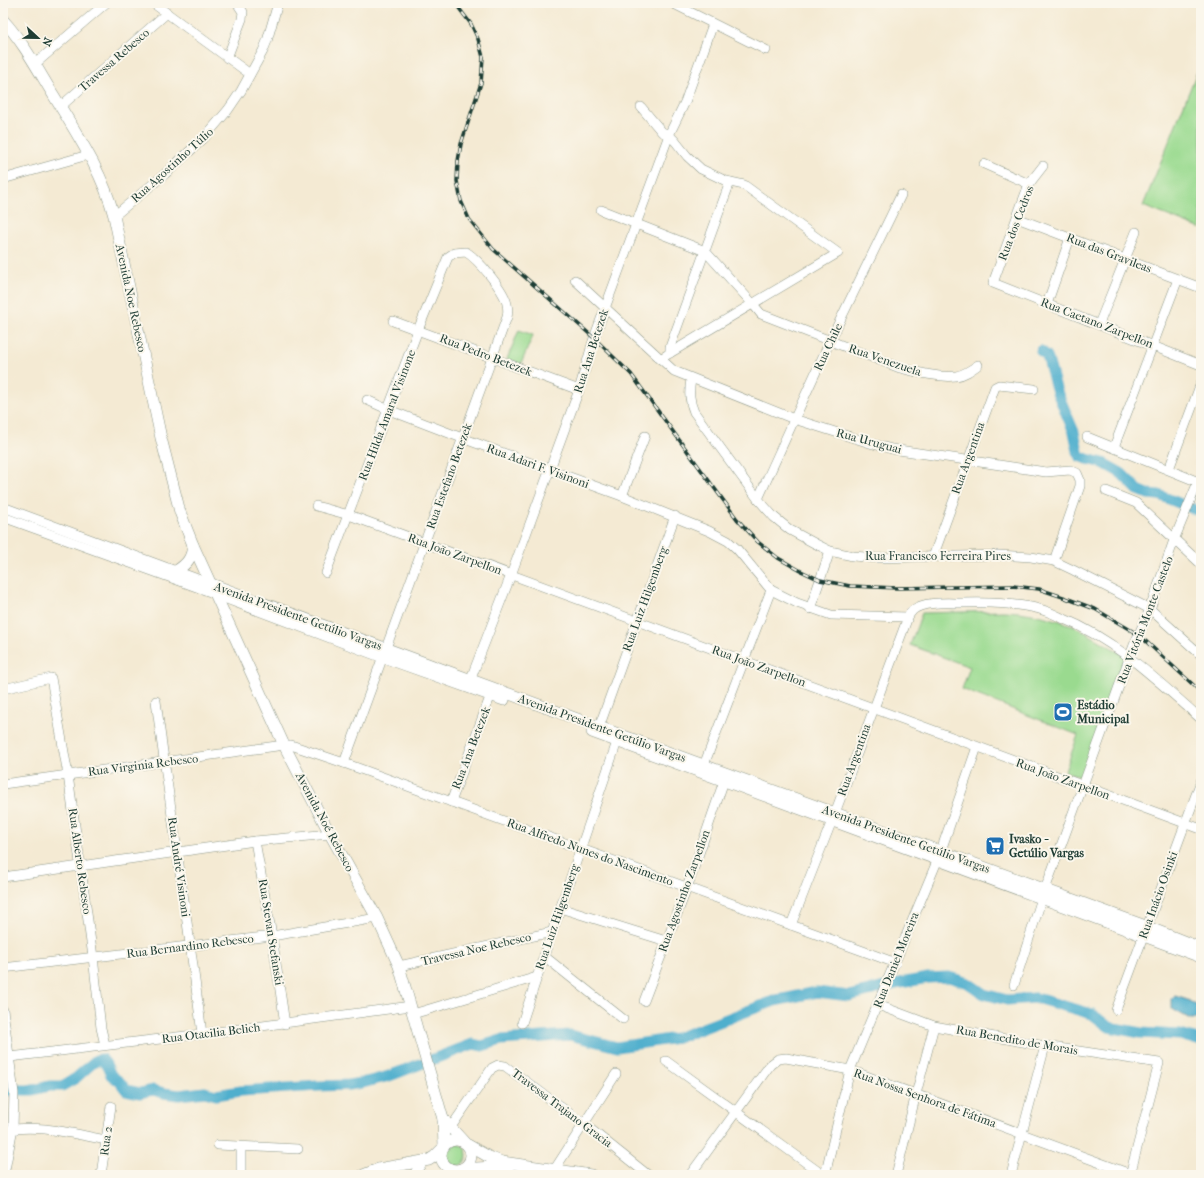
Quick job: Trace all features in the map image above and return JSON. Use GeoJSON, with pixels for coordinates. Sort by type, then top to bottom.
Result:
{"type":"FeatureCollection","features":[{"type":"Feature","properties":{"kind":"main road","name":"Avenida Noe Rebesco"},"geometry":{"type":"LineString","coordinates":[[3,20],[24,45],[88,155],[107,194],[114,216],[164,451],[180,512],[193,545],[216,594]]}},
{"type":"Feature","properties":{"kind":"main road"},"geometry":{"type":"LineString","coordinates":[[176,570],[183,566],[191,558],[193,545]]}},
{"type":"Feature","properties":{"kind":"main road","name":"Avenida Presidente Getúlio Vargas"},"geometry":{"type":"LineString","coordinates":[[211,584],[492,692],[1146,932],[1201,957]]}},
{"type":"Feature","properties":{"kind":"main road","name":"Avenida Presidente Getúlio Vargas"},"geometry":{"type":"LineString","coordinates":[[216,594],[385,652]]}},
{"type":"Feature","properties":{"kind":"main road","name":"Avenida Noé Rebesco"},"geometry":{"type":"LineString","coordinates":[[216,594],[284,745],[330,834],[377,918],[399,966],[443,1119]]}},
{"type":"Feature","properties":{"kind":"main road","name":"Avenida Presidente Getúlio Vargas"},"geometry":{"type":"LineString","coordinates":[[619,739],[704,765],[725,777]]}},
{"type":"Feature","properties":{"kind":"main road","name":"Avenida Presidente Getúlio Vargas"},"geometry":{"type":"LineString","coordinates":[[1146,932],[1201,948]]}},
{"type":"Feature","properties":{"kind":"main road"},"geometry":{"type":"LineString","coordinates":[[443,1119],[470,1150],[470,1159],[465,1167],[461,1169]]}},
{"type":"Feature","properties":{"kind":"main road"},"geometry":{"type":"LineString","coordinates":[[443,1119],[441,1160],[447,1167]]}},
{"type":"Feature","properties":{"kind":"main road"},"geometry":{"type":"LineString","coordinates":[[363,1175],[378,1169],[429,1160],[451,1140],[456,1140],[502,1162],[524,1165],[553,1172],[591,1175]]}},
{"type":"Feature","properties":{"kind":"main road"},"geometry":{"type":"LineString","coordinates":[[402,1165],[447,1167],[451,1169],[524,1165]]}},
{"type":"Feature","properties":{"kind":"street"},"geometry":{"type":"LineString","coordinates":[[35,64],[106,3]]}},
{"type":"Feature","properties":{"kind":"street"},"geometry":{"type":"LineString","coordinates":[[153,3],[250,74]]}},
{"type":"Feature","properties":{"kind":"street"},"geometry":{"type":"LineString","coordinates":[[227,58],[242,20],[243,12],[237,3]]}},
{"type":"Feature","properties":{"kind":"street","name":"Rua Agostinho Túlio"},"geometry":{"type":"LineString","coordinates":[[114,216],[165,174],[204,138],[228,110],[250,74],[267,41],[278,3]]}},
{"type":"Feature","properties":{"kind":"street"},"geometry":{"type":"LineString","coordinates":[[672,3],[766,50]]}},
{"type":"Feature","properties":{"kind":"street","name":"Travessa Rebesco"},"geometry":{"type":"LineString","coordinates":[[60,107],[167,13]]}},
{"type":"Feature","properties":{"kind":"street","name":"Rua Ana Betezek"},"geometry":{"type":"LineString","coordinates":[[469,683],[550,470],[579,390],[594,338],[636,224],[669,135],[685,102],[713,24]]}},
{"type":"Feature","properties":{"kind":"street"},"geometry":{"type":"LineString","coordinates":[[642,107],[662,132],[669,135],[687,156],[701,168],[717,178],[744,185],[838,253],[660,359]]}},
{"type":"Feature","properties":{"kind":"street"},"geometry":{"type":"LineString","coordinates":[[3,179],[88,155]]}},
{"type":"Feature","properties":{"kind":"street"},"geometry":{"type":"LineString","coordinates":[[984,164],[1029,184]]}},
{"type":"Feature","properties":{"kind":"street","name":"Rua dos Cedros"},"geometry":{"type":"LineString","coordinates":[[993,283],[1029,184],[1043,166]]}},
{"type":"Feature","properties":{"kind":"street"},"geometry":{"type":"LineString","coordinates":[[670,353],[670,347],[730,182]]}},
{"type":"Feature","properties":{"kind":"street","name":"Rua Chile"},"geometry":{"type":"LineString","coordinates":[[758,499],[830,341],[901,196]]}},
{"type":"Feature","properties":{"kind":"street"},"geometry":{"type":"LineString","coordinates":[[601,210],[704,251]]}},
{"type":"Feature","properties":{"kind":"street","name":"Rua das Gravileas"},"geometry":{"type":"LineString","coordinates":[[1017,218],[1201,288]]}},
{"type":"Feature","properties":{"kind":"street"},"geometry":{"type":"LineString","coordinates":[[1099,324],[1136,232]]}},
{"type":"Feature","properties":{"kind":"street"},"geometry":{"type":"LineString","coordinates":[[1047,304],[1070,238]]}},
{"type":"Feature","properties":{"kind":"street","name":"Rua Venezuela"},"geometry":{"type":"LineString","coordinates":[[704,251],[761,314],[900,368],[924,374],[956,376],[967,372],[978,365]]}},
{"type":"Feature","properties":{"kind":"street","name":"Rua Estefano Betezek"},"geometry":{"type":"LineString","coordinates":[[344,763],[507,317],[507,304],[503,294],[477,260],[466,252],[454,253],[448,257]]}},
{"type":"Feature","properties":{"kind":"street","name":"Rua Hilda Amaral Visinone"},"geometry":{"type":"LineString","coordinates":[[326,573],[418,330],[448,257]]}},
{"type":"Feature","properties":{"kind":"street"},"geometry":{"type":"LineString","coordinates":[[1114,448],[1154,346],[1178,279]]}},
{"type":"Feature","properties":{"kind":"street","name":"Rua Uruguai"},"geometry":{"type":"LineString","coordinates":[[575,280],[674,371],[794,419],[892,449],[1046,472],[1070,470],[1077,473],[1080,480],[1080,486],[1054,561]]}},
{"type":"Feature","properties":{"kind":"street","name":"Rua Caetano Zarpellon"},"geometry":{"type":"LineString","coordinates":[[993,283],[1201,365]]}},
{"type":"Feature","properties":{"kind":"street","name":"Rua Pedro Betezek"},"geometry":{"type":"LineString","coordinates":[[393,321],[579,390]]}},
{"type":"Feature","properties":{"kind":"street","name":"Rua Francisco Ferreira Pires"},"geometry":{"type":"LineString","coordinates":[[691,379],[689,394],[694,412],[758,499],[774,517],[790,530],[830,551],[853,556],[877,558],[998,555],[1031,557],[1054,561],[1150,609],[1201,655]]}},
{"type":"Feature","properties":{"kind":"street"},"geometry":{"type":"LineString","coordinates":[[1169,469],[1201,383]]}},
{"type":"Feature","properties":{"kind":"street","name":"Rua Argentina"},"geometry":{"type":"LineString","coordinates":[[933,556],[995,387],[999,385],[1034,388]]}},
{"type":"Feature","properties":{"kind":"street","name":"Rua Adari F. Visinoni"},"geometry":{"type":"LineString","coordinates":[[367,400],[388,410],[710,530],[728,541],[737,549],[771,590]]}},
{"type":"Feature","properties":{"kind":"street"},"geometry":{"type":"LineString","coordinates":[[622,496],[644,436]]}},
{"type":"Feature","properties":{"kind":"street"},"geometry":{"type":"LineString","coordinates":[[1087,437],[1199,482]]}},
{"type":"Feature","properties":{"kind":"street","name":"Rua Vitória Monte Castelo"},"geometry":{"type":"LineString","coordinates":[[1014,985],[1044,894],[1130,657],[1150,609],[1174,540],[1199,482]]}},
{"type":"Feature","properties":{"kind":"street"},"geometry":{"type":"LineString","coordinates":[[1106,491],[1136,503],[1201,564]]}},
{"type":"Feature","properties":{"kind":"street","name":"Rua João Zarpellon"},"geometry":{"type":"LineString","coordinates":[[316,506],[349,515],[873,708],[977,748],[1201,829]]}},
{"type":"Feature","properties":{"kind":"street","name":"Avenida Presidente Getúlio Vargas"},"geometry":{"type":"LineString","coordinates":[[3,507],[84,542],[216,594]]}},
{"type":"Feature","properties":{"kind":"street","name":"Rua Luiz Hilgemberg"},"geometry":{"type":"LineString","coordinates":[[598,731],[675,516]]}},
{"type":"Feature","properties":{"kind":"street","name":"Avenida Presidente Getúlio Vargas"},"geometry":{"type":"LineString","coordinates":[[3,517],[176,570],[211,584]]}},
{"type":"Feature","properties":{"kind":"street"},"geometry":{"type":"LineString","coordinates":[[810,609],[830,551]]}},
{"type":"Feature","properties":{"kind":"street"},"geometry":{"type":"LineString","coordinates":[[704,765],[771,590],[784,598],[810,609],[831,615],[842,616],[908,617],[913,610],[932,604],[975,602],[1031,607],[1048,612],[1073,622],[1095,634],[1130,657],[1201,719]]}},
{"type":"Feature","properties":{"kind":"street","name":"Rua Argentina"},"geometry":{"type":"LineString","coordinates":[[791,925],[908,617]]}},
{"type":"Feature","properties":{"kind":"street","name":"Rua Alberto Rebesco"},"geometry":{"type":"LineString","coordinates":[[3,689],[51,678],[68,775],[93,957],[101,1028],[105,1045]]}},
{"type":"Feature","properties":{"kind":"street","name":"Rua Ana Betezek"},"geometry":{"type":"LineString","coordinates":[[451,802],[492,692]]}},
{"type":"Feature","properties":{"kind":"street","name":"Rua André Visinoni"},"geometry":{"type":"LineString","coordinates":[[156,701],[202,1034]]}},
{"type":"Feature","properties":{"kind":"street","name":"Rua Luiz Hilgemberg"},"geometry":{"type":"LineString","coordinates":[[522,1023],[536,977],[619,739]]}},
{"type":"Feature","properties":{"kind":"street","name":"Rua Virginia Rebesco"},"geometry":{"type":"LineString","coordinates":[[3,784],[164,763],[284,745]]}},
{"type":"Feature","properties":{"kind":"street","name":"Rua Alfredo Nunes do Nascimento"},"geometry":{"type":"LineString","coordinates":[[284,745],[298,747],[344,763],[896,963]]}},
{"type":"Feature","properties":{"kind":"street","name":"Rua Daniel Moreira"},"geometry":{"type":"LineString","coordinates":[[824,1175],[850,1070],[896,963],[939,855],[977,748]]}},
{"type":"Feature","properties":{"kind":"street","name":"Rua Agostinho Zarpellon"},"geometry":{"type":"LineString","coordinates":[[644,1001],[687,888],[725,777]]}},
{"type":"Feature","properties":{"kind":"street","name":"Rua Inácio Osinki"},"geometry":{"type":"LineString","coordinates":[[1116,1010],[1201,781]]}},
{"type":"Feature","properties":{"kind":"street"},"geometry":{"type":"LineString","coordinates":[[3,877],[176,851],[255,841],[330,834]]}},
{"type":"Feature","properties":{"kind":"street","name":"Rua Stevan Stefanski"},"geometry":{"type":"LineString","coordinates":[[255,841],[272,936],[285,1024]]}},
{"type":"Feature","properties":{"kind":"street"},"geometry":{"type":"LineString","coordinates":[[560,908],[666,941]]}},
{"type":"Feature","properties":{"kind":"street","name":"Rua Bernardino Rebesco"},"geometry":{"type":"LineString","coordinates":[[3,968],[272,936],[377,918]]}},
{"type":"Feature","properties":{"kind":"street","name":"Travessa Noe Rebesco"},"geometry":{"type":"LineString","coordinates":[[399,966],[552,932]]}},
{"type":"Feature","properties":{"kind":"street"},"geometry":{"type":"LineString","coordinates":[[544,956],[623,1019]]}},
{"type":"Feature","properties":{"kind":"street","name":"Rua Otacilia Belich"},"geometry":{"type":"LineString","coordinates":[[10,1057],[412,1010],[536,977]]}},
{"type":"Feature","properties":{"kind":"street","name":"Rua Benedito de Morais"},"geometry":{"type":"LineString","coordinates":[[878,1006],[934,1026],[1044,1046],[1159,1063],[1131,1175]]}},
{"type":"Feature","properties":{"kind":"street"},"geometry":{"type":"LineString","coordinates":[[3,1010],[14,1089],[13,1128],[4,1175]]}},
{"type":"Feature","properties":{"kind":"street"},"geometry":{"type":"LineString","coordinates":[[896,1175],[934,1026]]}},
{"type":"Feature","properties":{"kind":"street"},"geometry":{"type":"LineString","coordinates":[[1011,1175],[1044,1046]]}},
{"type":"Feature","properties":{"kind":"street","name":"Rua Nossa Senhora de Fátima"},"geometry":{"type":"LineString","coordinates":[[736,1113],[770,1065],[778,1059],[786,1058],[850,1070],[1021,1132],[1131,1175]]}},
{"type":"Feature","properties":{"kind":"street"},"geometry":{"type":"LineString","coordinates":[[666,1061],[736,1113],[824,1175]]}},
{"type":"Feature","properties":{"kind":"street","name":"Travessa Trajano Gracia"},"geometry":{"type":"LineString","coordinates":[[451,1128],[492,1068],[498,1064],[506,1066],[584,1124],[648,1175]]}},
{"type":"Feature","properties":{"kind":"street"},"geometry":{"type":"LineString","coordinates":[[553,1172],[616,1074]]}},
{"type":"Feature","properties":{"kind":"street","name":"Rua 2"},"geometry":{"type":"LineString","coordinates":[[101,1175],[111,1106]]}},
{"type":"Feature","properties":{"kind":"street"},"geometry":{"type":"LineString","coordinates":[[690,1175],[736,1113]]}},
{"type":"Feature","properties":{"kind":"street"},"geometry":{"type":"LineString","coordinates":[[3,1131],[13,1128],[41,1129],[106,1140]]}},
{"type":"Feature","properties":{"kind":"street"},"geometry":{"type":"LineString","coordinates":[[218,1145],[298,1148]]}},
{"type":"Feature","properties":{"kind":"street"},"geometry":{"type":"LineString","coordinates":[[241,1147],[241,1175]]}},
{"type":"Feature","properties":{"kind":"street"},"geometry":{"type":"LineString","coordinates":[[413,1175],[421,1166]]}},
{"type":"Feature","properties":{"kind":"green space"},"geometry":{"type":"Polygon","coordinates":[[[1197,72],[1201,74],[1201,229],[1143,206],[1197,72]]]}},
{"type":"Feature","properties":{"kind":"green space"},"geometry":{"type":"Polygon","coordinates":[[[519,330],[533,335],[521,364],[507,359],[519,330]]]}},
{"type":"Feature","properties":{"kind":"green space","name":"Estádio Municipal"},"geometry":{"type":"Polygon","coordinates":[[[1020,612],[1040,616],[1068,624],[1127,657],[1083,778],[1065,771],[1078,735],[962,689],[970,667],[910,645],[922,613],[1020,612]]]}},
{"type":"Feature","properties":{"kind":"green space"},"geometry":{"type":"Polygon","coordinates":[[[456,1144],[464,1147],[467,1155],[464,1163],[456,1166],[448,1163],[445,1155],[448,1147],[456,1144]]]}},
{"type":"Feature","properties":{"kind":"water"},"geometry":{"type":"Polygon","coordinates":[[[1175,996],[1188,1000],[1201,1007],[1201,1019],[1190,1019],[1172,1009],[1172,998],[1175,996]]]}},
{"type":"Feature","properties":{"kind":"waterway"},"geometry":{"type":"LineString","coordinates":[[1041,351],[1047,356],[1057,392],[1074,432],[1079,456],[1103,463],[1121,473],[1138,490],[1148,494],[1159,495],[1201,512]]}},
{"type":"Feature","properties":{"kind":"waterway"},"geometry":{"type":"LineString","coordinates":[[3,1092],[12,1090],[33,1090],[49,1086],[62,1086],[76,1078],[96,1060],[102,1059],[111,1075],[120,1082],[126,1090],[140,1093],[153,1090],[179,1095],[205,1092],[216,1095],[241,1091],[349,1085],[389,1076],[473,1044],[482,1046],[501,1040],[570,1035],[617,1047],[677,1038],[774,1001],[817,992],[849,996],[900,983],[928,978],[949,977],[968,983],[984,994],[1007,1000],[1036,998],[1092,1014],[1109,1027],[1141,1033],[1180,1035],[1201,1041]]}},
{"type":"Feature","properties":{"kind":"railway"},"geometry":{"type":"LineString","coordinates":[[455,3],[471,24],[478,39],[483,57],[481,83],[461,144],[458,161],[457,181],[461,201],[469,219],[493,249],[594,338],[631,374],[737,519],[758,542],[778,558],[801,571],[820,580],[850,586],[897,588],[1013,586],[1039,589],[1063,597],[1095,609],[1139,635],[1201,692]]}},
{"type":"Feature","properties":{"kind":"place","name":"Estádio Municipal"},"geometry":{"type":"Point","coordinates":[1063,712]}},
{"type":"Feature","properties":{"kind":"place","name":"Ivasko - Getúlio Vargas"},"geometry":{"type":"Point","coordinates":[995,846]}}]}
